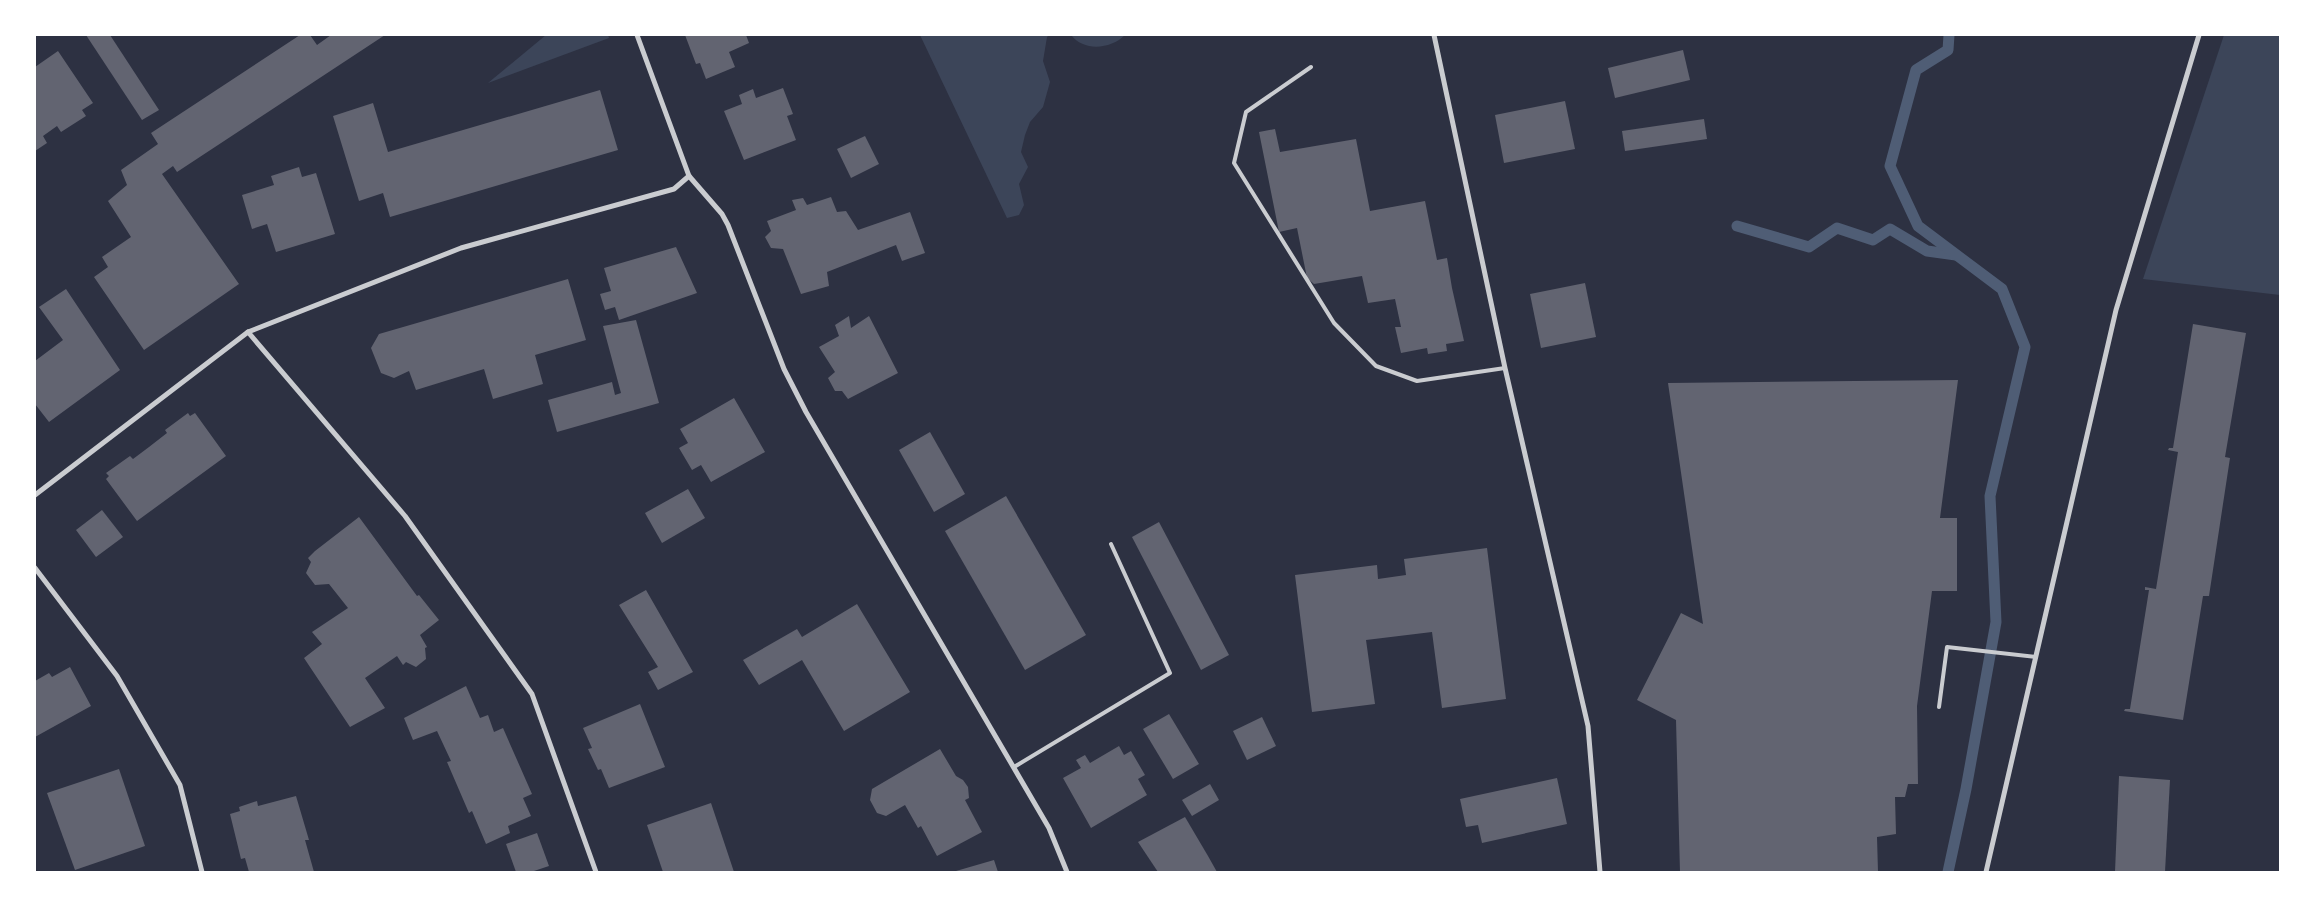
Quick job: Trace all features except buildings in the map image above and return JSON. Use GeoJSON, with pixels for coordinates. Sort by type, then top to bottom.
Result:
{"type":"FeatureCollection","features":[{"type":"Feature","properties":{"kind":"street"},"geometry":{"type":"LineString","coordinates":[[637,35],[689,176],[722,214],[728,225],[784,369],[806,412],[1049,828],[1067,872]]}},
{"type":"Feature","properties":{"kind":"street"},"geometry":{"type":"LineString","coordinates":[[1434,35],[1505,368],[1588,726],[1600,872]]}},
{"type":"Feature","properties":{"kind":"street"},"geometry":{"type":"LineString","coordinates":[[1986,872],[2116,310],[2199,35]]}},
{"type":"Feature","properties":{"kind":"street"},"geometry":{"type":"LineString","coordinates":[[35,495],[248,332],[461,248],[674,189],[689,176]]}},
{"type":"Feature","properties":{"kind":"street"},"geometry":{"type":"LineString","coordinates":[[248,332],[405,516],[532,694],[596,872]]}},
{"type":"Feature","properties":{"kind":"street"},"geometry":{"type":"LineString","coordinates":[[35,568],[117,676],[180,785],[202,872]]}},
{"type":"Feature","properties":{"kind":"lane"},"geometry":{"type":"LineString","coordinates":[[1311,67],[1246,112],[1234,163],[1334,323],[1376,366],[1417,381],[1505,368]]}},
{"type":"Feature","properties":{"kind":"lane"},"geometry":{"type":"LineString","coordinates":[[1014,767],[1170,673],[1111,544]]}},
{"type":"Feature","properties":{"kind":"lane"},"geometry":{"type":"LineString","coordinates":[[1939,707],[1947,647],[2036,657]]}},
{"type":"Feature","properties":{"kind":"shaded area"},"geometry":{"type":"Polygon","coordinates":[[[546,35],[608,35],[609,38],[488,83],[546,35]]]}},
{"type":"Feature","properties":{"kind":"shaded area"},"geometry":{"type":"Polygon","coordinates":[[[920,35],[1049,35],[1043,61],[1050,82],[1043,107],[1030,122],[1021,152],[1028,167],[1019,184],[1024,205],[1019,215],[1007,218],[920,35]]]}},
{"type":"Feature","properties":{"kind":"shaded area"},"geometry":{"type":"Polygon","coordinates":[[[1071,35],[1125,35],[1119,40],[1098,47],[1083,44],[1071,35]]]}},
{"type":"Feature","properties":{"kind":"shaded area"},"geometry":{"type":"Polygon","coordinates":[[[2224,35],[2280,35],[2280,295],[2143,279],[2224,35]]]}},
{"type":"Feature","properties":{"kind":"waterway"},"geometry":{"type":"LineString","coordinates":[[1948,872],[1966,789],[1996,622],[1990,496],[2025,347],[2002,289],[1918,226],[1890,166],[1916,70],[1948,50],[1949,35]]}},
{"type":"Feature","properties":{"kind":"waterway"},"geometry":{"type":"LineString","coordinates":[[1737,226],[1809,247],[1837,228],[1873,240],[1890,229],[1927,251],[1956,255]]}}]}
